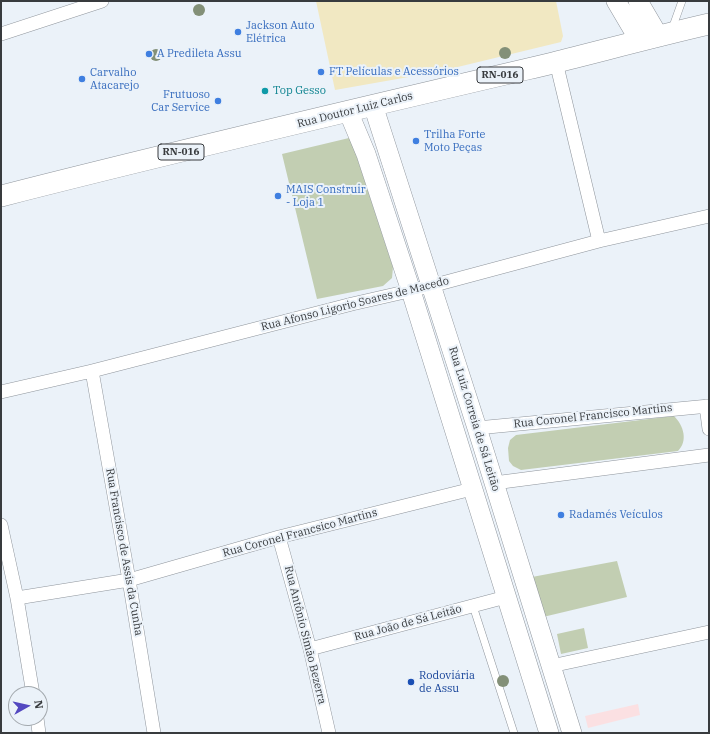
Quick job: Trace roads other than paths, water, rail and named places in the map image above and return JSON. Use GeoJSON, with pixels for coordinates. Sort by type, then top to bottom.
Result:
{"type":"FeatureCollection","features":[{"type":"Feature","properties":{"kind":"main road"},"geometry":{"type":"LineString","coordinates":[[616,1],[656,36]]}},
{"type":"Feature","properties":{"kind":"main road"},"geometry":{"type":"LineString","coordinates":[[638,1],[656,36]]}},
{"type":"Feature","properties":{"kind":"main road","name":"Rua Doutor Luiz Carlos"},"geometry":{"type":"LineString","coordinates":[[1,196],[709,24]]}},
{"type":"Feature","properties":{"kind":"main road","name":"Rua Luiz Correia de Sá Leitão"},"geometry":{"type":"LineString","coordinates":[[372,105],[432,286],[572,733]]}},
{"type":"Feature","properties":{"kind":"main road","name":"Rua Luiz Correia de Sá Leitão"},"geometry":{"type":"LineString","coordinates":[[335,114],[366,154],[411,291],[549,733]]}},
{"type":"Feature","properties":{"kind":"street"},"geometry":{"type":"LineString","coordinates":[[1,34],[102,1]]}},
{"type":"Feature","properties":{"kind":"street"},"geometry":{"type":"LineString","coordinates":[[556,62],[599,241]]}},
{"type":"Feature","properties":{"kind":"street","name":"Rua Afonso Ligorio Soares de Macedo"},"geometry":{"type":"LineString","coordinates":[[1,392],[92,371],[344,306],[432,286],[599,241],[709,216]]}},
{"type":"Feature","properties":{"kind":"street","name":"Rua Francisco de Assis da Cunha"},"geometry":{"type":"LineString","coordinates":[[92,371],[154,733]]}},
{"type":"Feature","properties":{"kind":"street"},"geometry":{"type":"LineString","coordinates":[[708,406],[709,429]]}},
{"type":"Feature","properties":{"kind":"street","name":"Rua Coronel Francisco Martins"},"geometry":{"type":"LineString","coordinates":[[477,428],[708,406]]}},
{"type":"Feature","properties":{"kind":"street"},"geometry":{"type":"LineString","coordinates":[[494,483],[709,455]]}},
{"type":"Feature","properties":{"kind":"street","name":"Rua Coronel Francsico Martins"},"geometry":{"type":"LineString","coordinates":[[129,580],[280,537],[472,489]]}},
{"type":"Feature","properties":{"kind":"street"},"geometry":{"type":"LineString","coordinates":[[1,525],[17,598],[32,686]]}},
{"type":"Feature","properties":{"kind":"street","name":"Rua Antônio Simão Bezerra"},"geometry":{"type":"LineString","coordinates":[[280,537],[310,649],[329,733]]}},
{"type":"Feature","properties":{"kind":"street"},"geometry":{"type":"LineString","coordinates":[[17,598],[129,580]]}},
{"type":"Feature","properties":{"kind":"street","name":"Rua João de Sá Leitão"},"geometry":{"type":"LineString","coordinates":[[310,649],[506,596]]}},
{"type":"Feature","properties":{"kind":"street"},"geometry":{"type":"LineString","coordinates":[[550,666],[709,632]]}},
{"type":"Feature","properties":{"kind":"lane"},"geometry":{"type":"LineString","coordinates":[[656,36],[682,1]]}},
{"type":"Feature","properties":{"kind":"lane"},"geometry":{"type":"LineString","coordinates":[[472,606],[514,733]]}},
{"type":"Feature","properties":{"kind":"place","name":"Jackson Auto Elétrica"},"geometry":{"type":"Point","coordinates":[238,32]}},
{"type":"Feature","properties":{"kind":"place","name":"A Predileta Assu"},"geometry":{"type":"Point","coordinates":[149,54]}},
{"type":"Feature","properties":{"kind":"place","name":"FT Películas e Acessórios"},"geometry":{"type":"Point","coordinates":[321,72]}},
{"type":"Feature","properties":{"kind":"place","name":"Carvalho Atacarejo"},"geometry":{"type":"Point","coordinates":[82,79]}},
{"type":"Feature","properties":{"kind":"place","name":"Top Gesso"},"geometry":{"type":"Point","coordinates":[265,91]}},
{"type":"Feature","properties":{"kind":"place","name":"Frutuoso Car Service"},"geometry":{"type":"Point","coordinates":[218,101]}},
{"type":"Feature","properties":{"kind":"place","name":"Trilha Forte Moto Peças"},"geometry":{"type":"Point","coordinates":[416,141]}},
{"type":"Feature","properties":{"kind":"place","name":"MAIS Construir - Loja 1"},"geometry":{"type":"Point","coordinates":[278,196]}},
{"type":"Feature","properties":{"kind":"place","name":"Radamés Veículos"},"geometry":{"type":"Point","coordinates":[561,515]}},
{"type":"Feature","properties":{"kind":"place","name":"Rodoviária de Assu"},"geometry":{"type":"Point","coordinates":[411,682]}}]}
